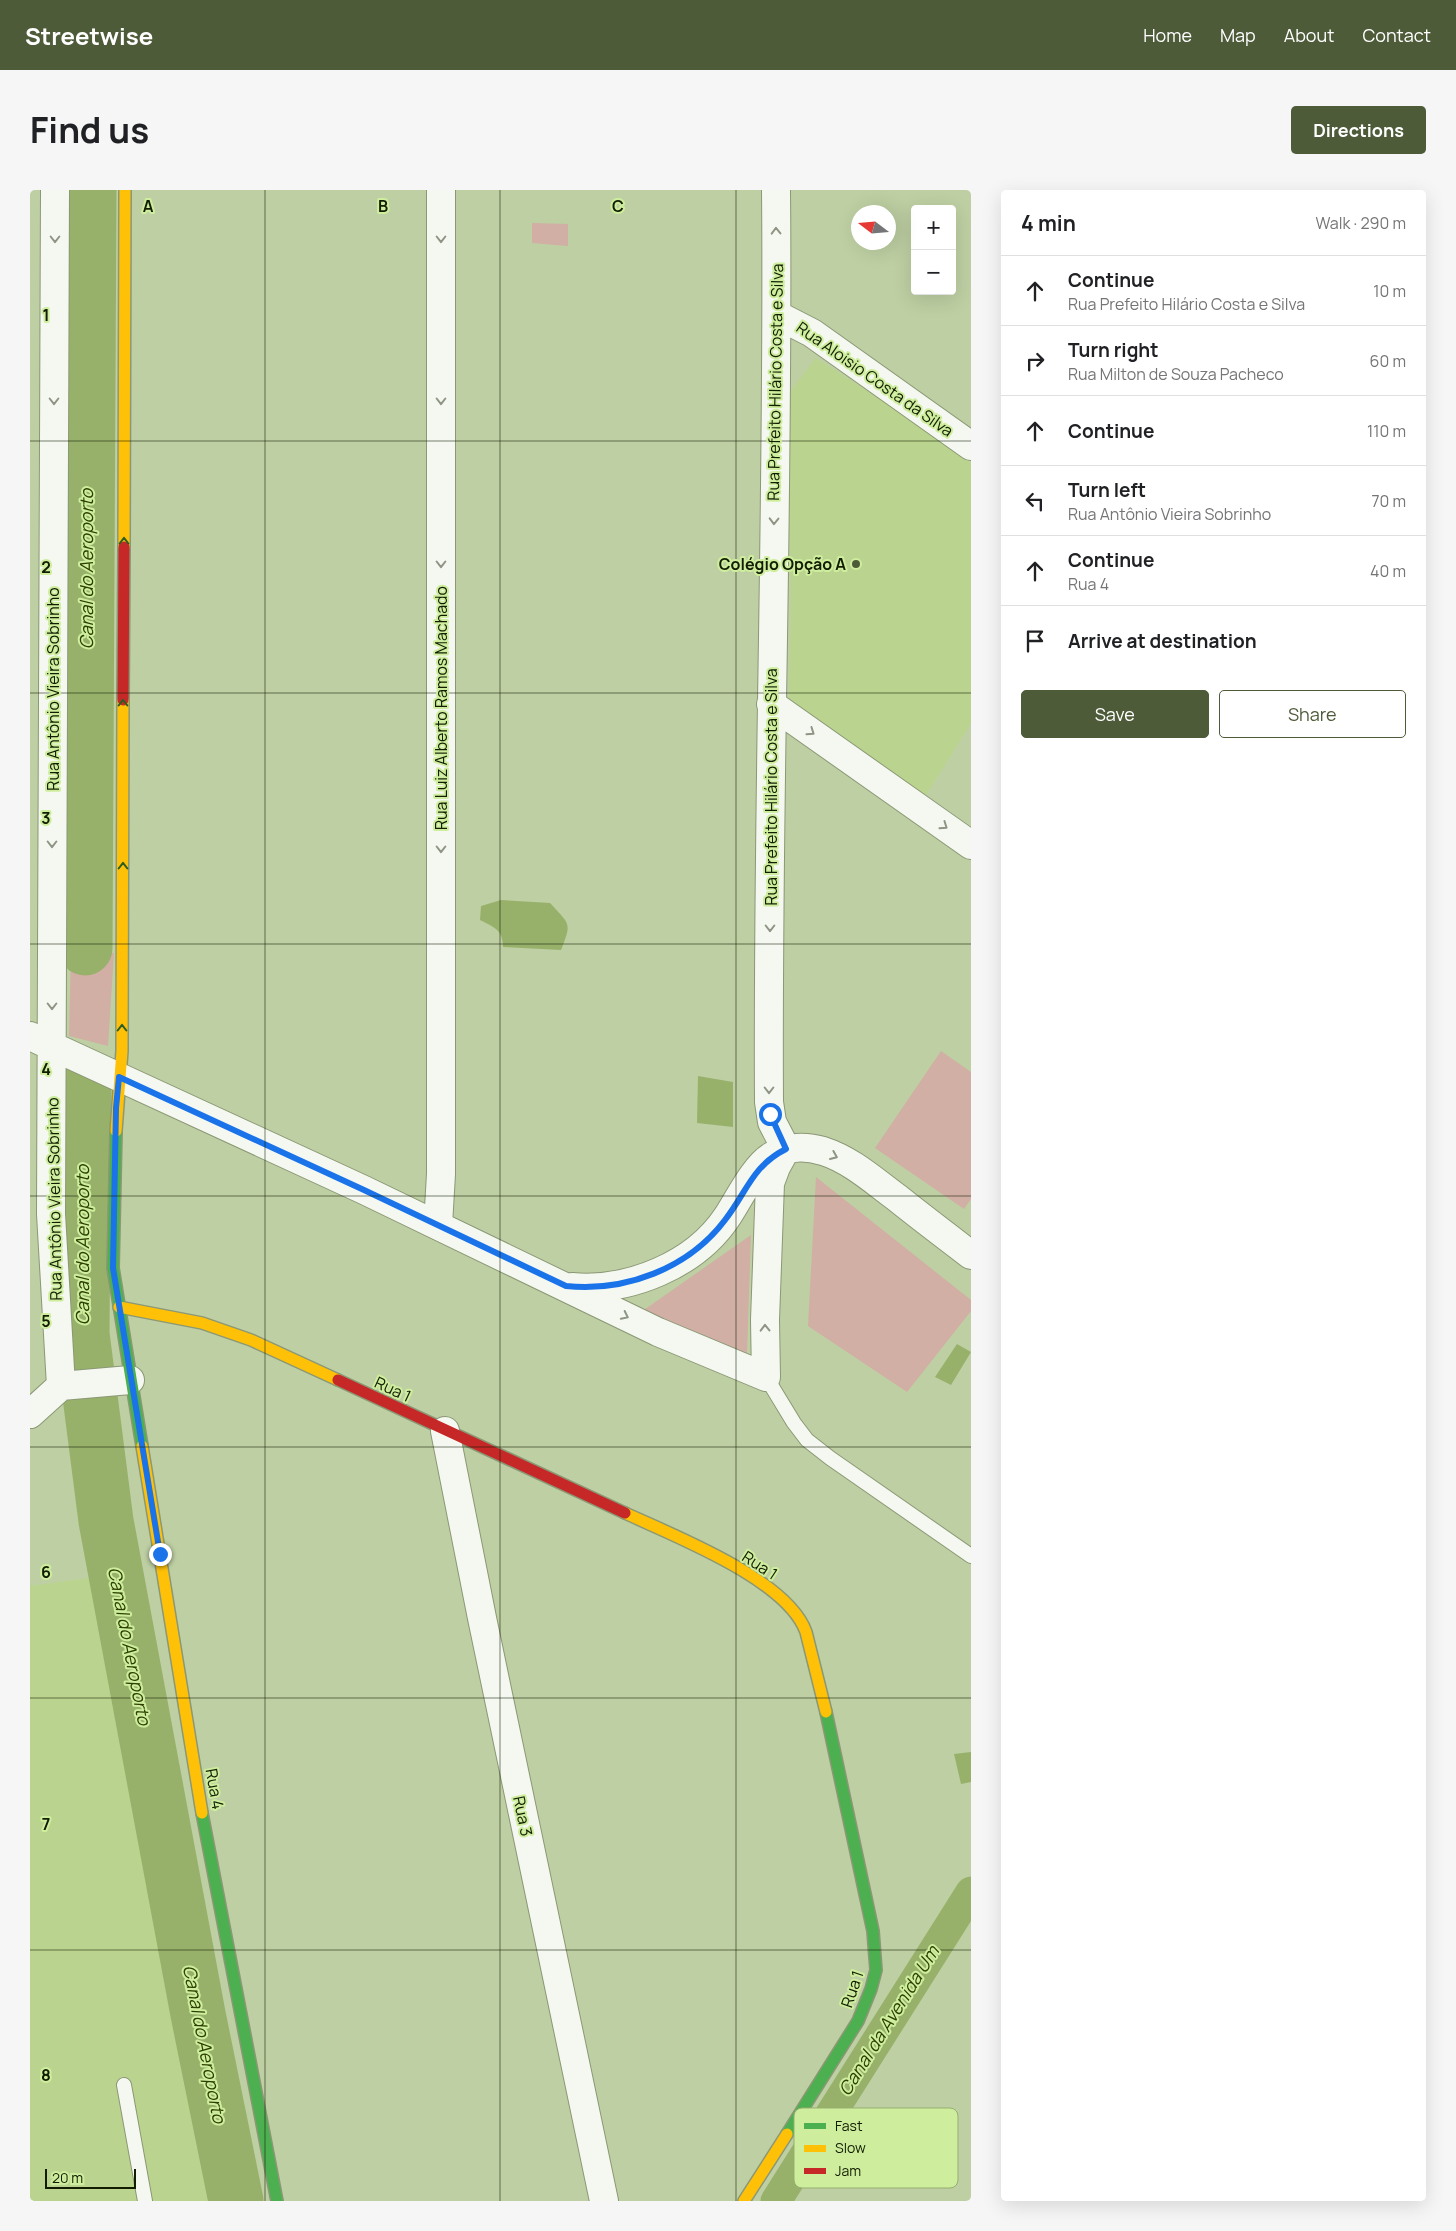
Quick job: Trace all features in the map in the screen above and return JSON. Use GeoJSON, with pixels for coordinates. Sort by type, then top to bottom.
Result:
{"type":"FeatureCollection","features":[{"type":"Feature","properties":{"kind":"street","name":"Rua Antônio Vieira Sobrinho"},"geometry":{"type":"LineString","coordinates":[[55,190],[41,1041],[51,1214],[70,1386]]}},
{"type":"Feature","properties":{"kind":"street"},"geometry":{"type":"LineString","coordinates":[[30,1414],[70,1386],[120,1381],[119,1307],[113,1268],[116,1108],[122,1051],[125,190]]}},
{"type":"Feature","properties":{"kind":"street","name":"Rua Luiz Alberto Ramos Machado"},"geometry":{"type":"LineString","coordinates":[[438,1226],[441,1174],[441,190]]}},
{"type":"Feature","properties":{"kind":"street","name":"Rua Prefeito Hilário Costa e Silva"},"geometry":{"type":"LineString","coordinates":[[776,190],[777,315],[771,704],[769,1102],[772,1122],[786,1149]]}},
{"type":"Feature","properties":{"kind":"street","name":"Rua Aloisio Costa da Silva"},"geometry":{"type":"LineString","coordinates":[[777,315],[812,333],[971,446]]}},
{"type":"Feature","properties":{"kind":"street"},"geometry":{"type":"LineString","coordinates":[[771,704],[971,845]]}},
{"type":"Feature","properties":{"kind":"street"},"geometry":{"type":"LineString","coordinates":[[41,1041],[566,1286],[658,1332],[766,1377],[765,1320],[770,1182],[786,1149]]}},
{"type":"Feature","properties":{"kind":"street"},"geometry":{"type":"LineString","coordinates":[[566,1286],[590,1289],[615,1286],[655,1274],[675,1263],[708,1239],[724,1221],[752,1178],[766,1161],[786,1149],[810,1148],[850,1163],[971,1255]]}},
{"type":"Feature","properties":{"kind":"street","name":"Rua 1"},"geometry":{"type":"LineString","coordinates":[[119,1307],[202,1323],[251,1340],[708,1552],[752,1578],[780,1598],[802,1621],[813,1653],[868,1908],[875,1944],[876,1971],[858,2021],[803,2108]]}},
{"type":"Feature","properties":{"kind":"street","name":"Rua 4"},"geometry":{"type":"LineString","coordinates":[[120,1381],[277,2201]]}},
{"type":"Feature","properties":{"kind":"street","name":"Rua 3"},"geometry":{"type":"LineString","coordinates":[[445,1431],[484,1628],[604,2201]]}},
{"type":"Feature","properties":{"kind":"street","name":"Rua 1"},"geometry":{"type":"LineString","coordinates":[[744,2201],[794,2122]]}},
{"type":"Feature","properties":{"kind":"lane"},"geometry":{"type":"LineString","coordinates":[[766,1377],[794,1423],[807,1440],[971,1556]]}},
{"type":"Feature","properties":{"kind":"lane"},"geometry":{"type":"LineString","coordinates":[[124,2085],[146,2201]]}},
{"type":"Feature","properties":{"kind":"shaded area"},"geometry":{"type":"Polygon","coordinates":[[[532,223],[568,224],[568,246],[532,243],[532,223]]]}},
{"type":"Feature","properties":{"kind":"shaded area"},"geometry":{"type":"Polygon","coordinates":[[[816,358],[927,429],[971,463],[971,723],[923,800],[789,700],[791,606],[788,394],[816,358]]]}},
{"type":"Feature","properties":{"kind":"shaded area"},"geometry":{"type":"Polygon","coordinates":[[[501,900],[550,903],[567,924],[567,934],[561,950],[503,947],[503,941],[497,930],[480,920],[481,906],[501,900]]]}},
{"type":"Feature","properties":{"kind":"shaded area"},"geometry":{"type":"Polygon","coordinates":[[[71,952],[114,953],[108,1046],[69,1036],[71,952]]]}},
{"type":"Feature","properties":{"kind":"shaded area"},"geometry":{"type":"Polygon","coordinates":[[[941,1051],[971,1072],[971,1199],[964,1209],[875,1148],[941,1051]]]}},
{"type":"Feature","properties":{"kind":"shaded area"},"geometry":{"type":"Polygon","coordinates":[[[64,1070],[99,1086],[100,1212],[61,1208],[64,1070]]]}},
{"type":"Feature","properties":{"kind":"shaded area"},"geometry":{"type":"Polygon","coordinates":[[[698,1076],[733,1082],[733,1127],[697,1123],[698,1076]]]}},
{"type":"Feature","properties":{"kind":"shaded area"},"geometry":{"type":"Polygon","coordinates":[[[816,1177],[971,1300],[971,1311],[907,1392],[808,1326],[816,1177]]]}},
{"type":"Feature","properties":{"kind":"shaded area"},"geometry":{"type":"Polygon","coordinates":[[[751,1235],[747,1354],[641,1312],[751,1235]]]}},
{"type":"Feature","properties":{"kind":"shaded area"},"geometry":{"type":"Polygon","coordinates":[[[957,1344],[971,1352],[951,1385],[935,1377],[957,1344]]]}},
{"type":"Feature","properties":{"kind":"shaded area"},"geometry":{"type":"Polygon","coordinates":[[[131,1572],[259,2201],[30,2201],[30,1586],[131,1572]]]}},
{"type":"Feature","properties":{"kind":"shaded area"},"geometry":{"type":"Polygon","coordinates":[[[971,1752],[971,1782],[961,1784],[954,1754],[971,1752]]]}},
{"type":"Feature","properties":{"kind":"waterway","name":"Canal do Aeroporto"},"geometry":{"type":"LineString","coordinates":[[85,948],[89,190]]}},
{"type":"Feature","properties":{"kind":"waterway","name":"Canal do Aeroporto"},"geometry":{"type":"LineString","coordinates":[[84,1085],[82,1334],[106,1521],[198,2014],[236,2201]]}},
{"type":"Feature","properties":{"kind":"waterway","name":"Canal da Avenida Um"},"geometry":{"type":"LineString","coordinates":[[835,2108],[971,1892]]}},
{"type":"Feature","properties":{"kind":"waterway","name":"Canal da Avenida Um"},"geometry":{"type":"LineString","coordinates":[[776,2201],[794,2172]]}},
{"type":"Feature","properties":{"kind":"traffic: fast"},"geometry":{"type":"LineString","coordinates":[[116,1131],[113,1268],[142,1446]]}},
{"type":"Feature","properties":{"kind":"traffic: fast"},"geometry":{"type":"LineString","coordinates":[[803,2108],[858,2021],[871,1989],[876,1970],[873,1931],[826,1712]]}},
{"type":"Feature","properties":{"kind":"traffic: fast"},"geometry":{"type":"LineString","coordinates":[[202,1813],[277,2201]]}},
{"type":"Feature","properties":{"kind":"traffic: fast"},"geometry":{"type":"LineString","coordinates":[[787,2134],[794,2123]]}},
{"type":"Feature","properties":{"kind":"traffic: slow"},"geometry":{"type":"LineString","coordinates":[[124,547],[125,190]]}},
{"type":"Feature","properties":{"kind":"traffic: slow"},"geometry":{"type":"LineString","coordinates":[[116,1131],[122,1051],[123,700]]}},
{"type":"Feature","properties":{"kind":"traffic: slow"},"geometry":{"type":"LineString","coordinates":[[119,1307],[202,1323],[251,1340],[338,1380]]}},
{"type":"Feature","properties":{"kind":"traffic: slow"},"geometry":{"type":"LineString","coordinates":[[142,1446],[202,1813]]}},
{"type":"Feature","properties":{"kind":"traffic: slow"},"geometry":{"type":"LineString","coordinates":[[625,1513],[727,1561],[777,1594],[795,1613],[806,1632],[826,1712]]}},
{"type":"Feature","properties":{"kind":"traffic: slow"},"geometry":{"type":"LineString","coordinates":[[744,2201],[787,2134]]}},
{"type":"Feature","properties":{"kind":"traffic: jam"},"geometry":{"type":"LineString","coordinates":[[123,700],[124,547]]}},
{"type":"Feature","properties":{"kind":"traffic: jam"},"geometry":{"type":"LineString","coordinates":[[338,1380],[625,1513]]}},
{"type":"Feature","properties":{"kind":"place","name":"Colégio Opção A"},"geometry":{"type":"Point","coordinates":[856,564]}},
{"type":"Feature","properties":{"kind":"route"},"geometry":{"type":"LineString","coordinates":[[160,1554],[113,1268],[116,1108],[119,1077],[566,1286],[590,1289],[615,1286],[655,1274],[694,1251],[708,1239],[724,1221],[752,1178],[766,1161],[786,1149],[772,1122],[770,1114]]}}]}
